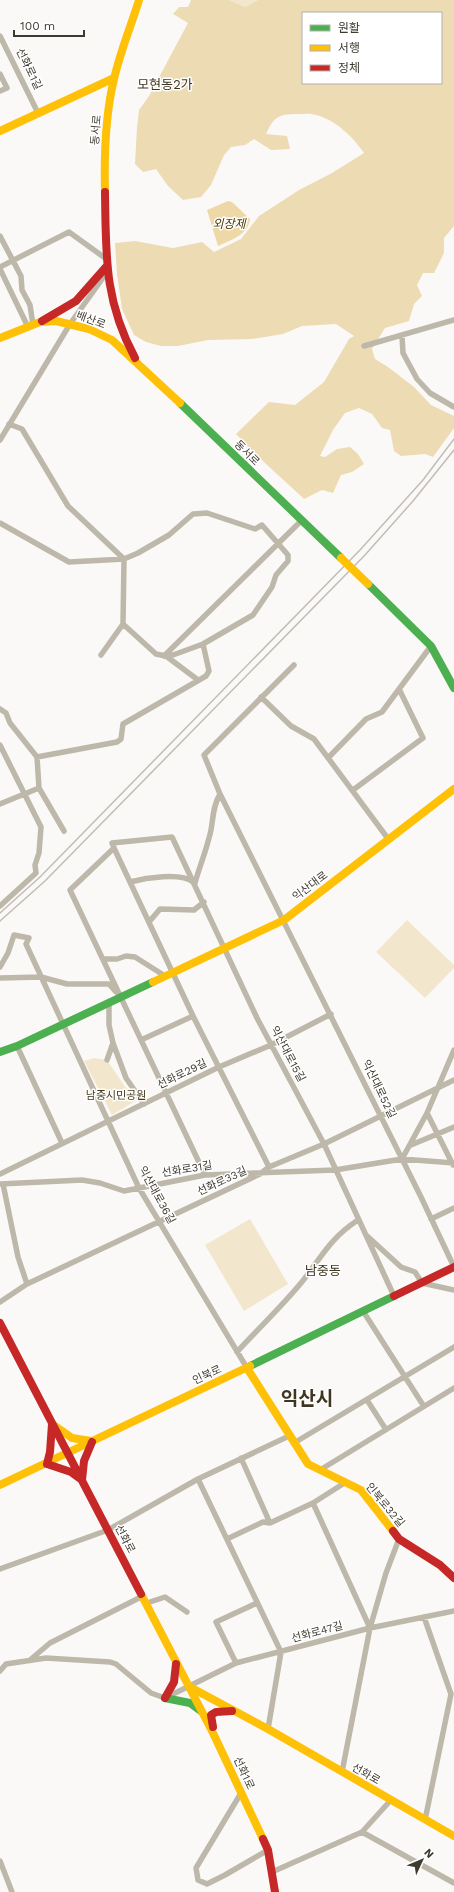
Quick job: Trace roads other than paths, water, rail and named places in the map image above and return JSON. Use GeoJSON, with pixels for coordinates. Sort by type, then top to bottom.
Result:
{"type":"FeatureCollection","features":[{"type":"Feature","properties":{"kind":"street","name":"동서로"},"geometry":{"type":"LineString","coordinates":[[139,0],[114,78],[108,111],[104,156],[105,258],[114,310],[123,336],[139,364],[431,646]]}},
{"type":"Feature","properties":{"kind":"street","name":"선화로1길"},"geometry":{"type":"LineString","coordinates":[[0,36],[38,113]]}},
{"type":"Feature","properties":{"kind":"street"},"geometry":{"type":"LineString","coordinates":[[0,74],[6,88],[0,91]]}},
{"type":"Feature","properties":{"kind":"street"},"geometry":{"type":"LineString","coordinates":[[0,131],[114,78]]}},
{"type":"Feature","properties":{"kind":"street"},"geometry":{"type":"LineString","coordinates":[[34,324],[0,268],[69,232],[105,258]]}},
{"type":"Feature","properties":{"kind":"street"},"geometry":{"type":"LineString","coordinates":[[0,236],[21,276],[22,290],[30,305],[34,324]]}},
{"type":"Feature","properties":{"kind":"street"},"geometry":{"type":"LineString","coordinates":[[34,324],[76,301],[106,267]]}},
{"type":"Feature","properties":{"kind":"street"},"geometry":{"type":"LineString","coordinates":[[0,440],[70,324],[105,275],[106,267]]}},
{"type":"Feature","properties":{"kind":"street"},"geometry":{"type":"LineString","coordinates":[[364,346],[454,320]]}},
{"type":"Feature","properties":{"kind":"street","name":"배산로"},"geometry":{"type":"LineString","coordinates":[[0,338],[34,324],[56,321],[89,329],[112,340],[139,364]]}},
{"type":"Feature","properties":{"kind":"street"},"geometry":{"type":"LineString","coordinates":[[402,336],[403,353],[417,379],[430,393],[454,407]]}},
{"type":"Feature","properties":{"kind":"street"},"geometry":{"type":"LineString","coordinates":[[10,424],[22,429],[68,506],[124,558],[123,624],[101,655]]}},
{"type":"Feature","properties":{"kind":"street"},"geometry":{"type":"LineString","coordinates":[[0,523],[69,562],[124,558],[138,553],[169,535],[193,514],[207,513],[255,529],[262,525],[288,555],[288,561],[276,575],[272,587],[253,615],[203,644],[173,655],[165,656],[156,654],[123,624]]}},
{"type":"Feature","properties":{"kind":"street"},"geometry":{"type":"LineString","coordinates":[[165,656],[301,521]]}},
{"type":"Feature","properties":{"kind":"street"},"geometry":{"type":"LineString","coordinates":[[37,758],[117,742],[121,739],[123,724],[206,676],[209,671],[203,644]]}},
{"type":"Feature","properties":{"kind":"street"},"geometry":{"type":"LineString","coordinates":[[328,758],[366,719],[382,712],[400,691],[431,646],[454,688]]}},
{"type":"Feature","properties":{"kind":"street"},"geometry":{"type":"LineString","coordinates":[[165,656],[198,680]]}},
{"type":"Feature","properties":{"kind":"street"},"geometry":{"type":"LineString","coordinates":[[294,666],[261,697],[291,726],[314,739],[389,840]]}},
{"type":"Feature","properties":{"kind":"street"},"geometry":{"type":"LineString","coordinates":[[352,790],[423,738],[400,691]]}},
{"type":"Feature","properties":{"kind":"street","name":"익산대로52길"},"geometry":{"type":"LineString","coordinates":[[261,697],[204,756],[220,794],[331,1014],[454,1267]]}},
{"type":"Feature","properties":{"kind":"street"},"geometry":{"type":"LineString","coordinates":[[0,709],[6,713],[10,723],[37,758],[38,788],[64,831]]}},
{"type":"Feature","properties":{"kind":"street"},"geometry":{"type":"LineString","coordinates":[[0,745],[41,827],[40,853],[35,865],[36,874],[0,906]]}},
{"type":"Feature","properties":{"kind":"street"},"geometry":{"type":"LineString","coordinates":[[0,804],[38,788]]}},
{"type":"Feature","properties":{"kind":"street","name":"익산대로"},"geometry":{"type":"LineString","coordinates":[[0,1052],[17,1046],[284,920],[454,790]]}},
{"type":"Feature","properties":{"kind":"street"},"geometry":{"type":"LineString","coordinates":[[130,882],[149,877],[188,877],[195,883],[200,863],[210,837],[214,806],[220,794]]}},
{"type":"Feature","properties":{"kind":"street","name":"익산대로15길"},"geometry":{"type":"LineString","coordinates":[[103,959],[70,890],[114,848],[112,843],[172,837],[271,1045],[324,1144],[394,1296]]}},
{"type":"Feature","properties":{"kind":"street"},"geometry":{"type":"LineString","coordinates":[[114,848],[174,972],[193,1016],[269,1167]]}},
{"type":"Feature","properties":{"kind":"street"},"geometry":{"type":"LineString","coordinates":[[149,922],[160,909],[194,910],[204,902]]}},
{"type":"Feature","properties":{"kind":"street","name":"익산대로36길"},"geometry":{"type":"LineString","coordinates":[[0,967],[14,934],[29,938],[26,944],[109,1120],[139,1188],[247,1368]]}},
{"type":"Feature","properties":{"kind":"street"},"geometry":{"type":"LineString","coordinates":[[164,976],[135,957],[126,956],[117,959],[103,959],[205,1175]]}},
{"type":"Feature","properties":{"kind":"street"},"geometry":{"type":"LineString","coordinates":[[0,978],[41,977],[67,984],[109,984],[120,997]]}},
{"type":"Feature","properties":{"kind":"street"},"geometry":{"type":"LineString","coordinates":[[109,1002],[110,1025],[113,1043],[126,1078],[144,1104]]}},
{"type":"Feature","properties":{"kind":"street","name":"선화로29길"},"geometry":{"type":"LineString","coordinates":[[0,1174],[219,1067],[271,1045],[331,1014]]}},
{"type":"Feature","properties":{"kind":"street"},"geometry":{"type":"LineString","coordinates":[[141,1040],[193,1016]]}},
{"type":"Feature","properties":{"kind":"street"},"geometry":{"type":"LineString","coordinates":[[107,1060],[113,1043]]}},
{"type":"Feature","properties":{"kind":"street"},"geometry":{"type":"LineString","coordinates":[[17,1046],[62,1143]]}},
{"type":"Feature","properties":{"kind":"street"},"geometry":{"type":"LineString","coordinates":[[402,1159],[411,1145],[427,1113],[454,1050]]}},
{"type":"Feature","properties":{"kind":"street","name":"선화로33길"},"geometry":{"type":"LineString","coordinates":[[0,1302],[27,1284],[260,1174],[269,1167],[324,1144],[454,1080]]}},
{"type":"Feature","properties":{"kind":"street"},"geometry":{"type":"LineString","coordinates":[[427,1113],[454,1164]]}},
{"type":"Feature","properties":{"kind":"street"},"geometry":{"type":"LineString","coordinates":[[411,1145],[454,1127]]}},
{"type":"Feature","properties":{"kind":"street","name":"선화로31길"},"geometry":{"type":"LineString","coordinates":[[2,1184],[82,1180],[100,1183],[124,1191],[205,1175],[335,1170],[402,1159],[454,1164]]}},
{"type":"Feature","properties":{"kind":"street"},"geometry":{"type":"LineString","coordinates":[[2,1184],[18,1257],[27,1284]]}},
{"type":"Feature","properties":{"kind":"street"},"geometry":{"type":"LineString","coordinates":[[431,1219],[454,1208]]}},
{"type":"Feature","properties":{"kind":"street"},"geometry":{"type":"LineString","coordinates":[[237,1352],[302,1282],[327,1246],[358,1220]]}},
{"type":"Feature","properties":{"kind":"street"},"geometry":{"type":"LineString","coordinates":[[364,1233],[401,1267],[415,1272],[422,1283],[454,1290]]}},
{"type":"Feature","properties":{"kind":"street","name":"인북로"},"geometry":{"type":"LineString","coordinates":[[0,1485],[247,1368],[454,1267]]}},
{"type":"Feature","properties":{"kind":"street"},"geometry":{"type":"LineString","coordinates":[[363,1311],[423,1405]]}},
{"type":"Feature","properties":{"kind":"street","name":"선화로"},"geometry":{"type":"LineString","coordinates":[[0,1323],[190,1686],[454,1836]]}},
{"type":"Feature","properties":{"kind":"street"},"geometry":{"type":"LineString","coordinates":[[294,1443],[454,1347]]}},
{"type":"Feature","properties":{"kind":"street","name":"인북로32길"},"geometry":{"type":"LineString","coordinates":[[247,1368],[308,1464],[361,1490],[399,1539],[440,1565],[454,1578]]}},
{"type":"Feature","properties":{"kind":"street"},"geometry":{"type":"LineString","coordinates":[[320,1470],[385,1428],[454,1388]]}},
{"type":"Feature","properties":{"kind":"street"},"geometry":{"type":"LineString","coordinates":[[367,1400],[385,1428]]}},
{"type":"Feature","properties":{"kind":"street"},"geometry":{"type":"LineString","coordinates":[[52,1423],[70,1438],[81,1442],[92,1441]]}},
{"type":"Feature","properties":{"kind":"street"},"geometry":{"type":"LineString","coordinates":[[52,1423],[50,1452],[47,1464],[71,1472],[82,1480]]}},
{"type":"Feature","properties":{"kind":"street"},"geometry":{"type":"LineString","coordinates":[[0,1569],[108,1530],[198,1479],[289,1436]]}},
{"type":"Feature","properties":{"kind":"street"},"geometry":{"type":"LineString","coordinates":[[82,1480],[82,1464],[84,1456],[92,1441]]}},
{"type":"Feature","properties":{"kind":"street"},"geometry":{"type":"LineString","coordinates":[[241,1458],[270,1523]]}},
{"type":"Feature","properties":{"kind":"street"},"geometry":{"type":"LineString","coordinates":[[198,1479],[281,1652],[268,1729]]}},
{"type":"Feature","properties":{"kind":"street"},"geometry":{"type":"LineString","coordinates":[[227,1539],[263,1522],[270,1523],[313,1503],[346,1482]]}},
{"type":"Feature","properties":{"kind":"street"},"geometry":{"type":"LineString","coordinates":[[313,1503],[370,1628]]}},
{"type":"Feature","properties":{"kind":"street"},"geometry":{"type":"LineString","coordinates":[[342,1772],[370,1628],[386,1573],[399,1539]]}},
{"type":"Feature","properties":{"kind":"street"},"geometry":{"type":"LineString","coordinates":[[30,1660],[50,1643],[145,1600],[165,1597],[187,1612]]}},
{"type":"Feature","properties":{"kind":"street"},"geometry":{"type":"LineString","coordinates":[[236,1663],[216,1622],[257,1603]]}},
{"type":"Feature","properties":{"kind":"street","name":"선화로47길"},"geometry":{"type":"LineString","coordinates":[[165,1698],[236,1663],[370,1628],[454,1611]]}},
{"type":"Feature","properties":{"kind":"street"},"geometry":{"type":"LineString","coordinates":[[424,1616],[452,1694],[425,1820]]}},
{"type":"Feature","properties":{"kind":"street"},"geometry":{"type":"LineString","coordinates":[[0,1671],[6,1664],[46,1658],[116,1664],[151,1693],[165,1698],[190,1703],[203,1713]]}},
{"type":"Feature","properties":{"kind":"street"},"geometry":{"type":"LineString","coordinates":[[165,1698],[176,1681],[177,1673],[174,1658]]}},
{"type":"Feature","properties":{"kind":"street","name":"선화1로"},"geometry":{"type":"LineString","coordinates":[[190,1686],[268,1850],[275,1892]]}},
{"type":"Feature","properties":{"kind":"street"},"geometry":{"type":"LineString","coordinates":[[213,1733],[211,1715],[216,1712],[233,1711]]}},
{"type":"Feature","properties":{"kind":"street"},"geometry":{"type":"LineString","coordinates":[[241,1793],[196,1868],[198,1880],[208,1884],[268,1850]]}},
{"type":"Feature","properties":{"kind":"street"},"geometry":{"type":"LineString","coordinates":[[272,1872],[362,1832],[390,1801]]}},
{"type":"Feature","properties":{"kind":"street"},"geometry":{"type":"LineString","coordinates":[[362,1832],[454,1884]]}},
{"type":"Feature","properties":{"kind":"street"},"geometry":{"type":"LineString","coordinates":[[0,1861],[12,1892]]}},
{"type":"Feature","properties":{"kind":"water","name":"외장제"},"geometry":{"type":"Polygon","coordinates":[[[228,201],[232,202],[250,219],[249,225],[238,236],[218,246],[207,210],[228,201]]]}},
{"type":"Feature","properties":{"kind":"railway"},"geometry":{"type":"LineString","coordinates":[[0,913],[40,877],[360,550],[423,480],[454,439]]}},
{"type":"Feature","properties":{"kind":"railway"},"geometry":{"type":"LineString","coordinates":[[0,921],[45,881],[365,555],[413,501],[454,450]]}},
{"type":"Feature","properties":{"kind":"district","name":"모현동2가"},"geometry":{"type":"Point","coordinates":[165,84]}},
{"type":"Feature","properties":{"kind":"district","name":"남중동"},"geometry":{"type":"Point","coordinates":[323,1270]}},
{"type":"Feature","properties":{"kind":"district","name":"익산시"},"geometry":{"type":"Point","coordinates":[307,1398]}},
{"type":"Feature","properties":{"kind":"park label","name":"남중시민공원"},"geometry":{"type":"Point","coordinates":[116,1095]}}]}
